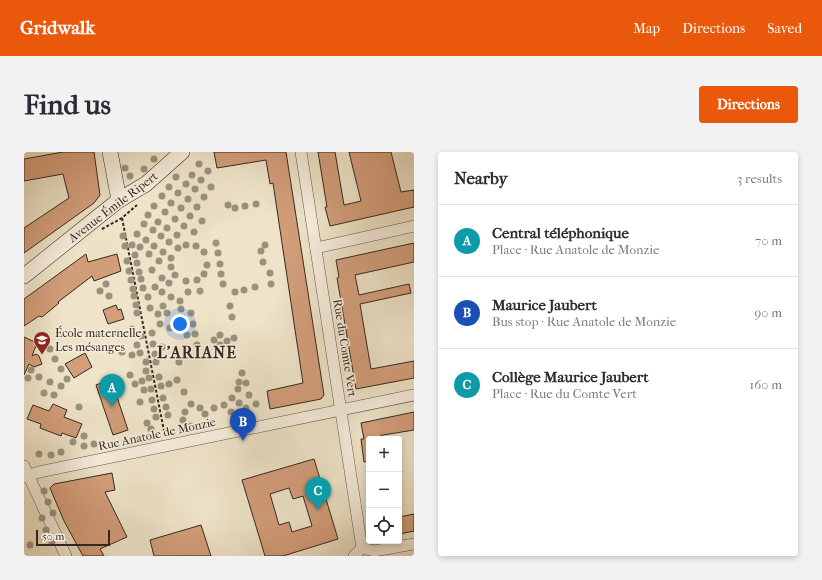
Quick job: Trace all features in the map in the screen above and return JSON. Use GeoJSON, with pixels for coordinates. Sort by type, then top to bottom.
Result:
{"type":"FeatureCollection","features":[{"type":"Feature","properties":{"kind":"street"},"geometry":{"type":"LineString","coordinates":[[110,152],[119,200]]}},
{"type":"Feature","properties":{"kind":"street","name":"Avenue Émile Ripert"},"geometry":{"type":"LineString","coordinates":[[24,276],[119,200],[146,184],[182,152]]}},
{"type":"Feature","properties":{"kind":"street","name":"Rue du Comte Vert"},"geometry":{"type":"LineString","coordinates":[[301,152],[342,409],[358,552]]}},
{"type":"Feature","properties":{"kind":"street"},"geometry":{"type":"LineString","coordinates":[[316,248],[414,226]]}},
{"type":"Feature","properties":{"kind":"street","name":"Rue Anatole de Monzie"},"geometry":{"type":"LineString","coordinates":[[25,473],[414,395]]}},
{"type":"Feature","properties":{"kind":"street"},"geometry":{"type":"LineString","coordinates":[[25,473],[66,556]]}},
{"type":"Feature","properties":{"kind":"street"},"geometry":{"type":"LineString","coordinates":[[358,552],[374,551],[414,544]]}},
{"type":"Feature","properties":{"kind":"path"},"geometry":{"type":"LineString","coordinates":[[122,218],[165,436],[172,435]]}},
{"type":"Feature","properties":{"kind":"building"},"geometry":{"type":"Polygon","coordinates":[[[63,152],[94,152],[100,195],[94,203],[24,253],[24,228],[69,198],[63,174],[24,181],[24,159],[63,152]]]}},
{"type":"Feature","properties":{"kind":"building"},"geometry":{"type":"Polygon","coordinates":[[[214,152],[286,152],[324,395],[321,399],[270,409],[267,391],[303,383],[273,183],[270,184],[266,160],[217,168],[214,152]]]}},
{"type":"Feature","properties":{"kind":"building"},"geometry":{"type":"Polygon","coordinates":[[[318,152],[335,152],[344,205],[361,201],[349,152],[391,152],[401,192],[414,190],[414,207],[330,226],[325,207],[327,207],[318,152]]]}},
{"type":"Feature","properties":{"kind":"building"},"geometry":{"type":"Polygon","coordinates":[[[414,243],[414,262],[355,275],[359,295],[409,284],[411,293],[360,304],[371,369],[414,361],[414,378],[356,389],[337,278],[339,277],[336,260],[414,243]]]}},
{"type":"Feature","properties":{"kind":"building"},"geometry":{"type":"Polygon","coordinates":[[[86,254],[88,262],[117,254],[121,271],[94,281],[92,276],[58,302],[59,303],[42,317],[39,316],[24,326],[24,299],[86,254]]]}},
{"type":"Feature","properties":{"kind":"building"},"geometry":{"type":"Polygon","coordinates":[[[116,305],[118,310],[121,309],[124,319],[108,324],[103,310],[116,305]]]}},
{"type":"Feature","properties":{"kind":"building"},"geometry":{"type":"Polygon","coordinates":[[[24,337],[37,343],[32,356],[36,354],[39,356],[42,364],[34,367],[29,364],[24,375],[24,337]]]}},
{"type":"Feature","properties":{"kind":"building"},"geometry":{"type":"Polygon","coordinates":[[[85,353],[92,367],[74,378],[65,364],[85,353]]]}},
{"type":"Feature","properties":{"kind":"building"},"geometry":{"type":"Polygon","coordinates":[[[111,379],[128,430],[113,435],[96,385],[111,379]]]}},
{"type":"Feature","properties":{"kind":"building"},"geometry":{"type":"Polygon","coordinates":[[[53,404],[67,410],[64,417],[82,424],[76,438],[62,433],[61,436],[40,428],[41,424],[27,419],[33,405],[49,411],[53,404]]]}},
{"type":"Feature","properties":{"kind":"building"},"geometry":{"type":"Polygon","coordinates":[[[414,412],[414,430],[380,436],[366,436],[366,462],[364,462],[361,439],[364,439],[361,423],[414,412]]]}},
{"type":"Feature","properties":{"kind":"building"},"geometry":{"type":"Polygon","coordinates":[[[314,459],[338,539],[283,556],[265,556],[242,480],[314,459]],[[289,488],[270,494],[279,525],[289,522],[292,532],[312,526],[303,496],[293,499],[289,488]]]}},
{"type":"Feature","properties":{"kind":"building"},"geometry":{"type":"Polygon","coordinates":[[[112,473],[115,490],[105,492],[127,537],[100,549],[104,556],[83,556],[64,521],[50,488],[54,484],[112,473]]]}},
{"type":"Feature","properties":{"kind":"building"},"geometry":{"type":"Polygon","coordinates":[[[414,514],[414,531],[402,533],[402,516],[414,514]]]}},
{"type":"Feature","properties":{"kind":"building"},"geometry":{"type":"Polygon","coordinates":[[[201,525],[211,556],[154,556],[150,540],[201,525]]]}},
{"type":"Feature","properties":{"kind":"place","name":"École maternelle Les mésanges"},"geometry":{"type":"Point","coordinates":[42,355]}},
{"type":"Feature","properties":{"kind":"place","name":"Central téléphonique"},"geometry":{"type":"Point","coordinates":[112,407]}},
{"type":"Feature","properties":{"kind":"place","name":"Maurice Jaubert"},"geometry":{"type":"Point","coordinates":[243,441]}},
{"type":"Feature","properties":{"kind":"place","name":"Collège Maurice Jaubert"},"geometry":{"type":"Point","coordinates":[318,510]}},
{"type":"Feature","properties":{"kind":"district","name":"L'ARIANE"},"geometry":{"type":"Point","coordinates":[197,352]}}]}
